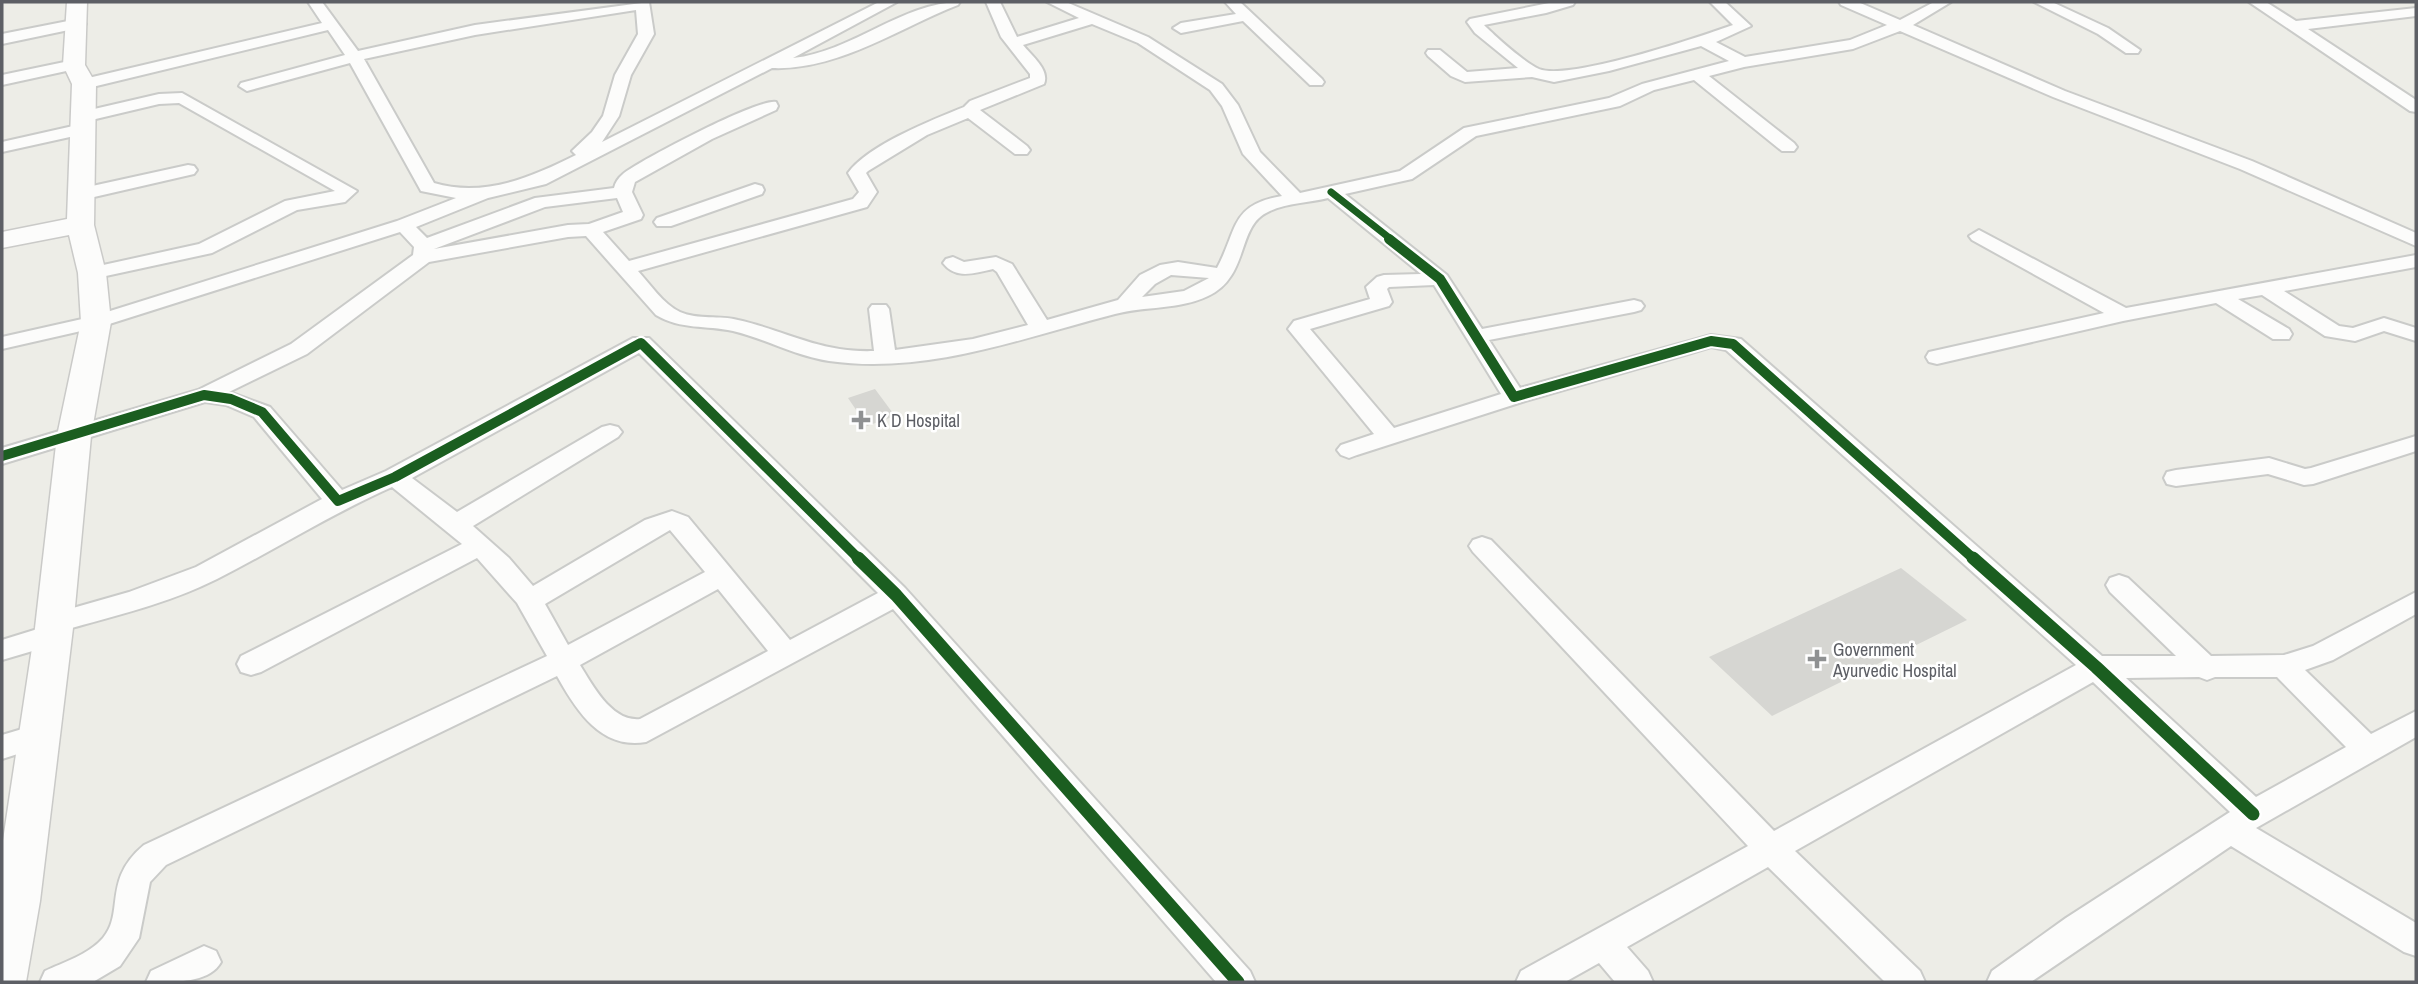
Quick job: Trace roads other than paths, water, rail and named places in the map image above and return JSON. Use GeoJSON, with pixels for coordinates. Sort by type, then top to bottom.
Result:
{"type":"FeatureCollection","features":[{"type":"Feature","properties":{"kind":"street"},"geometry":{"type":"LineString","coordinates":[[316,2],[354,56],[427,187],[444,192],[482,194]]}},
{"type":"Feature","properties":{"kind":"street"},"geometry":{"type":"LineString","coordinates":[[2,343],[96,322],[404,225],[482,194],[540,180],[802,44],[890,2]]}},
{"type":"Feature","properties":{"kind":"street"},"geometry":{"type":"LineString","coordinates":[[768,64],[815,60],[953,2]]}},
{"type":"Feature","properties":{"kind":"street"},"geometry":{"type":"LineString","coordinates":[[626,268],[860,203],[868,192],[857,173],[868,162],[921,131],[970,111],[976,105],[1038,81],[1038,74],[1014,43],[993,2]]}},
{"type":"Feature","properties":{"kind":"street"},"geometry":{"type":"LineString","coordinates":[[1054,2],[1143,40],[1216,87],[1230,105],[1252,154],[1296,200]]}},
{"type":"Feature","properties":{"kind":"street"},"geometry":{"type":"LineString","coordinates":[[1232,2],[1316,82]]}},
{"type":"Feature","properties":{"kind":"street"},"geometry":{"type":"LineString","coordinates":[[1532,72],[1480,30],[1475,22],[1546,9],[1568,2]]}},
{"type":"Feature","properties":{"kind":"street"},"geometry":{"type":"LineString","coordinates":[[1434,53],[1465,77],[1532,72],[1554,77],[1609,66],[1703,41],[1743,26],[1717,2]]}},
{"type":"Feature","properties":{"kind":"street"},"geometry":{"type":"LineString","coordinates":[[1846,2],[2059,94],[2308,191],[2416,240]]}},
{"type":"Feature","properties":{"kind":"street"},"geometry":{"type":"LineString","coordinates":[[591,230],[663,311],[678,320],[732,324],[818,353],[846,357],[944,350],[1125,305],[1201,292],[1224,275],[1248,218],[1266,206],[1406,175],[1470,132],[1605,104],[1696,73],[1743,62],[1853,44],[1902,24],[1944,2]]}},
{"type":"Feature","properties":{"kind":"street"},"geometry":{"type":"LineString","coordinates":[[2041,2],[2103,31],[2132,50]]}},
{"type":"Feature","properties":{"kind":"street"},"geometry":{"type":"LineString","coordinates":[[2256,2],[2416,107]]}},
{"type":"Feature","properties":{"kind":"street"},"geometry":{"type":"LineString","coordinates":[[2333,2],[2356,18]]}},
{"type":"Feature","properties":{"kind":"street"},"geometry":{"type":"LineString","coordinates":[[247,86],[354,56],[474,30],[643,3],[646,34],[623,75],[605,126],[587,147],[540,180]]}},
{"type":"Feature","properties":{"kind":"street"},"geometry":{"type":"LineString","coordinates":[[2296,26],[2416,12]]}},
{"type":"Feature","properties":{"kind":"street"},"geometry":{"type":"LineString","coordinates":[[2,39],[78,13],[81,209],[92,273],[96,322],[74,436],[54,629],[39,736],[9,904],[2,980]]}},
{"type":"Feature","properties":{"kind":"street"},"geometry":{"type":"LineString","coordinates":[[1181,28],[1247,16]]}},
{"type":"Feature","properties":{"kind":"street"},"geometry":{"type":"LineString","coordinates":[[1014,43],[1094,18]]}},
{"type":"Feature","properties":{"kind":"street"},"geometry":{"type":"LineString","coordinates":[[2,147],[81,99],[332,25]]}},
{"type":"Feature","properties":{"kind":"street"},"geometry":{"type":"LineString","coordinates":[[1703,41],[1743,62]]}},
{"type":"Feature","properties":{"kind":"street"},"geometry":{"type":"LineString","coordinates":[[1696,73],[1788,147]]}},
{"type":"Feature","properties":{"kind":"street"},"geometry":{"type":"LineString","coordinates":[[2,80],[81,99],[182,99],[348,191],[338,198],[292,205],[205,249],[92,273]]}},
{"type":"Feature","properties":{"kind":"street"},"geometry":{"type":"LineString","coordinates":[[634,215],[623,192],[623,184],[635,174],[706,135],[771,106]]}},
{"type":"Feature","properties":{"kind":"street"},"geometry":{"type":"LineString","coordinates":[[970,111],[1021,150]]}},
{"type":"Feature","properties":{"kind":"street"},"geometry":{"type":"LineString","coordinates":[[2,240],[188,170]]}},
{"type":"Feature","properties":{"kind":"street"},"geometry":{"type":"LineString","coordinates":[[540,180],[542,202]]}},
{"type":"Feature","properties":{"kind":"street"},"geometry":{"type":"LineString","coordinates":[[664,222],[755,190]]}},
{"type":"Feature","properties":{"kind":"street"},"geometry":{"type":"LineString","coordinates":[[2,456],[204,395],[299,349],[340,321],[424,252],[542,202],[623,192]]}},
{"type":"Feature","properties":{"kind":"street"},"geometry":{"type":"LineString","coordinates":[[1331,192],[1440,279],[1514,397]]}},
{"type":"Feature","properties":{"kind":"street"},"geometry":{"type":"LineString","coordinates":[[424,252],[591,230],[634,215],[652,216],[664,222],[694,248]]}},
{"type":"Feature","properties":{"kind":"street"},"geometry":{"type":"LineString","coordinates":[[404,225],[424,252]]}},
{"type":"Feature","properties":{"kind":"street"},"geometry":{"type":"LineString","coordinates":[[1979,236],[2123,315]]}},
{"type":"Feature","properties":{"kind":"street"},"geometry":{"type":"LineString","coordinates":[[1937,357],[2123,315],[2416,261]]}},
{"type":"Feature","properties":{"kind":"street"},"geometry":{"type":"LineString","coordinates":[[953,263],[960,268],[996,263],[1005,268],[1041,328]]}},
{"type":"Feature","properties":{"kind":"street"},"geometry":{"type":"LineString","coordinates":[[1125,305],[1145,279],[1165,268],[1191,268],[1224,275]]}},
{"type":"Feature","properties":{"kind":"street"},"geometry":{"type":"LineString","coordinates":[[1389,437],[1299,330],[1301,325],[1382,302],[1376,287],[1384,281],[1440,279]]}},
{"type":"Feature","properties":{"kind":"street"},"geometry":{"type":"LineString","coordinates":[[2265,288],[2333,331],[2355,335],[2384,324],[2416,335]]}},
{"type":"Feature","properties":{"kind":"street"},"geometry":{"type":"LineString","coordinates":[[2222,298],[2281,334]]}},
{"type":"Feature","properties":{"kind":"street"},"geometry":{"type":"LineString","coordinates":[[1476,336],[1634,306]]}},
{"type":"Feature","properties":{"kind":"street"},"geometry":{"type":"LineString","coordinates":[[879,309],[885,356]]}},
{"type":"Feature","properties":{"kind":"street"},"geometry":{"type":"LineString","coordinates":[[2,650],[205,574],[338,501],[395,477],[641,343],[678,320]]}},
{"type":"Feature","properties":{"kind":"street"},"geometry":{"type":"LineString","coordinates":[[1349,450],[1514,397],[1680,349],[1711,341],[1733,344],[2096,667],[2242,821],[2416,941]]}},
{"type":"Feature","properties":{"kind":"street"},"geometry":{"type":"LineString","coordinates":[[641,343],[896,595],[1238,982]]}},
{"type":"Feature","properties":{"kind":"street"},"geometry":{"type":"LineString","coordinates":[[204,395],[231,399],[262,412],[338,501]]}},
{"type":"Feature","properties":{"kind":"street"},"geometry":{"type":"LineString","coordinates":[[455,525],[610,432]]}},
{"type":"Feature","properties":{"kind":"street"},"geometry":{"type":"LineString","coordinates":[[2176,478],[2269,466],[2304,477],[2313,476],[2416,443]]}},
{"type":"Feature","properties":{"kind":"street"},"geometry":{"type":"LineString","coordinates":[[395,477],[455,525],[514,581],[602,718],[616,729],[629,734],[646,730],[896,595]]}},
{"type":"Feature","properties":{"kind":"street"},"geometry":{"type":"LineString","coordinates":[[529,601],[654,526],[671,520],[679,523],[785,653]]}},
{"type":"Feature","properties":{"kind":"street"},"geometry":{"type":"LineString","coordinates":[[251,664],[479,546]]}},
{"type":"Feature","properties":{"kind":"street"},"geometry":{"type":"LineString","coordinates":[[1482,546],[1771,849],[1908,982]]}},
{"type":"Feature","properties":{"kind":"street"},"geometry":{"type":"LineString","coordinates":[[57,982],[113,952],[123,938],[127,925],[135,873],[141,864],[155,855],[563,661],[721,575]]}},
{"type":"Feature","properties":{"kind":"street"},"geometry":{"type":"LineString","coordinates":[[2119,584],[2207,668]]}},
{"type":"Feature","properties":{"kind":"street"},"geometry":{"type":"LineString","coordinates":[[1533,982],[2096,667],[2284,666],[2323,653],[2416,602]]}},
{"type":"Feature","properties":{"kind":"street"},"geometry":{"type":"LineString","coordinates":[[2284,666],[2368,750]]}},
{"type":"Feature","properties":{"kind":"street"},"geometry":{"type":"LineString","coordinates":[[2004,982],[2078,929],[2242,821],[2416,723]]}},
{"type":"Feature","properties":{"kind":"street"},"geometry":{"type":"LineString","coordinates":[[2,747],[39,736]]}},
{"type":"Feature","properties":{"kind":"street"},"geometry":{"type":"LineString","coordinates":[[1603,943],[1636,982]]}},
{"type":"Feature","properties":{"kind":"street"},"geometry":{"type":"LineString","coordinates":[[163,982],[204,962]]}},
{"type":"Feature","properties":{"kind":"place","name":"K D Hospital"},"geometry":{"type":"Point","coordinates":[861,420]}},
{"type":"Feature","properties":{"kind":"place","name":"Government Ayurvedic Hospital"},"geometry":{"type":"Point","coordinates":[1817,659]}}]}
